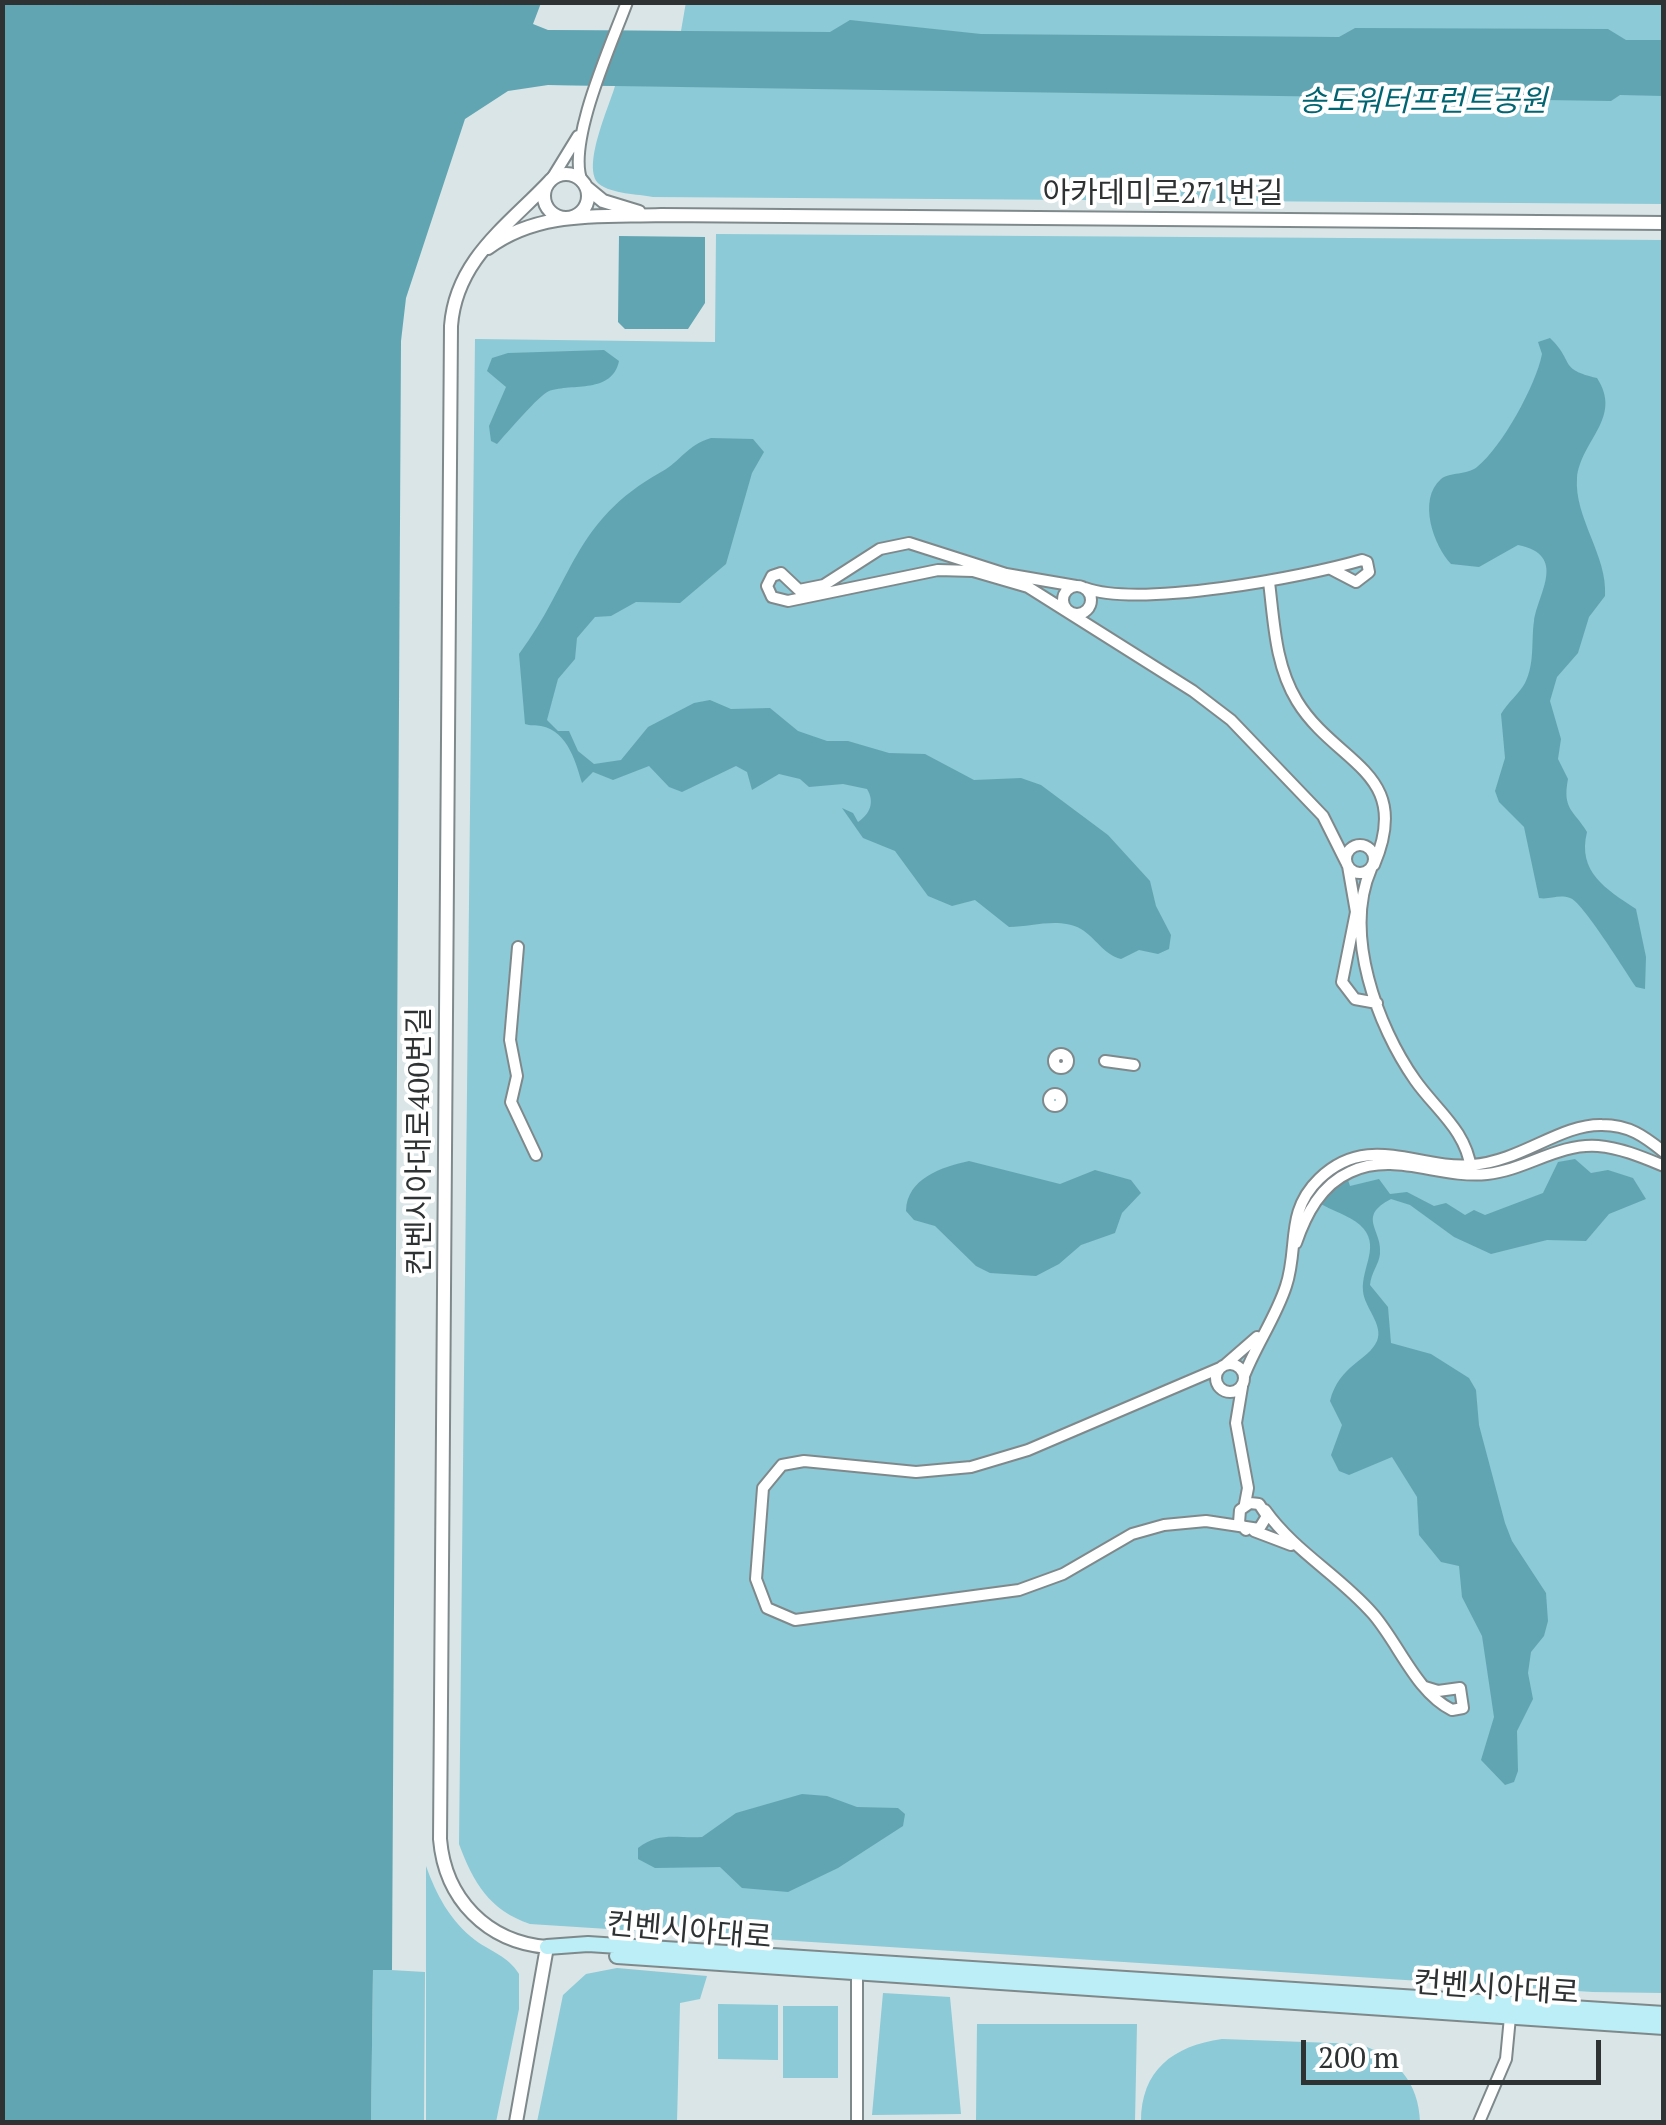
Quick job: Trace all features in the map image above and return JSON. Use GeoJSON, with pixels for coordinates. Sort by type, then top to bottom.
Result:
{"type":"FeatureCollection","features":[{"type":"Feature","properties":{"kind":"main road"},"geometry":{"type":"LineString","coordinates":[[547,1947],[567,1946]]}},
{"type":"Feature","properties":{"kind":"main road","name":"컨벤시아대로"},"geometry":{"type":"LineString","coordinates":[[567,1946],[625,1957],[1664,2027]]}},
{"type":"Feature","properties":{"kind":"main road","name":"컨벤시아대로"},"geometry":{"type":"LineString","coordinates":[[567,1946],[1664,2014]]}},
{"type":"Feature","properties":{"kind":"street"},"geometry":{"type":"LineString","coordinates":[[478,256],[522,228],[570,217],[584,206],[577,158],[626,2]]}},
{"type":"Feature","properties":{"kind":"street"},"geometry":{"type":"LineString","coordinates":[[586,122],[544,192],[546,206],[555,215],[570,217],[661,215]]}},
{"type":"Feature","properties":{"kind":"street"},"geometry":{"type":"LineString","coordinates":[[478,256],[494,234],[550,180],[567,174],[603,201],[661,215]]}},
{"type":"Feature","properties":{"kind":"street","name":"아카데미로271번길"},"geometry":{"type":"LineString","coordinates":[[661,215],[1664,222]]}},
{"type":"Feature","properties":{"kind":"street","name":"컨벤시아대로400번길"},"geometry":{"type":"LineString","coordinates":[[478,256],[463,278],[452,326],[440,1839],[451,1884],[471,1914],[504,1937],[547,1947]]}},
{"type":"Feature","properties":{"kind":"street"},"geometry":{"type":"LineString","coordinates":[[1332,569],[1269,582],[1095,596],[1080,587],[1018,577],[909,543],[880,549],[816,589],[799,590],[781,573],[772,576],[767,586],[772,597],[788,600],[919,571],[958,570],[1019,583],[1230,720],[1315,807],[1338,840],[1356,912],[1342,982],[1355,999],[1377,1003]]}},
{"type":"Feature","properties":{"kind":"street"},"geometry":{"type":"LineString","coordinates":[[1269,582],[1278,650],[1292,692],[1314,724],[1370,773],[1382,800],[1384,835],[1372,867],[1362,918],[1377,1003],[1402,1059],[1465,1141],[1471,1170]]}},
{"type":"Feature","properties":{"kind":"street"},"geometry":{"type":"LineString","coordinates":[[1068,612],[1064,594],[1080,587]]}},
{"type":"Feature","properties":{"kind":"street"},"geometry":{"type":"LineString","coordinates":[[1090,626],[1086,612],[1095,596]]}},
{"type":"Feature","properties":{"kind":"street"},"geometry":{"type":"LineString","coordinates":[[1068,612],[1086,612]]}},
{"type":"Feature","properties":{"kind":"street"},"geometry":{"type":"LineString","coordinates":[[1360,846],[1375,845],[1384,835]]}},
{"type":"Feature","properties":{"kind":"street"},"geometry":{"type":"LineString","coordinates":[[1338,840],[1372,851],[1372,867]]}},
{"type":"Feature","properties":{"kind":"street"},"geometry":{"type":"LineString","coordinates":[[1347,864],[1360,846]]}},
{"type":"Feature","properties":{"kind":"street"},"geometry":{"type":"LineString","coordinates":[[1347,864],[1359,874],[1372,867]]}},
{"type":"Feature","properties":{"kind":"street"},"geometry":{"type":"LineString","coordinates":[[518,948],[510,1040],[517,1076],[511,1102],[536,1155]]}},
{"type":"Feature","properties":{"kind":"street"},"geometry":{"type":"LineString","coordinates":[[1105,1061],[1134,1065]]}},
{"type":"Feature","properties":{"kind":"street"},"geometry":{"type":"LineString","coordinates":[[1471,1170],[1510,1159],[1576,1128],[1595,1125],[1639,1133],[1664,1152]]}},
{"type":"Feature","properties":{"kind":"street"},"geometry":{"type":"LineString","coordinates":[[1595,1125],[1596,1146]]}},
{"type":"Feature","properties":{"kind":"street"},"geometry":{"type":"LineString","coordinates":[[1631,1152],[1639,1133]]}},
{"type":"Feature","properties":{"kind":"street"},"geometry":{"type":"LineString","coordinates":[[1425,1688],[1371,1611],[1292,1545],[1247,1480],[1236,1441],[1237,1404],[1243,1382],[1286,1289],[1310,1200],[1335,1174],[1384,1163],[1512,1170],[1566,1148],[1596,1146],[1631,1152],[1664,1166]]}},
{"type":"Feature","properties":{"kind":"street"},"geometry":{"type":"LineString","coordinates":[[1265,1329],[1223,1366],[1200,1380],[1011,1456],[970,1467],[916,1472],[804,1461],[782,1465],[762,1488],[757,1589],[776,1615],[795,1620],[975,1600],[1052,1578],[1146,1529],[1193,1521],[1226,1523],[1292,1545]]}},
{"type":"Feature","properties":{"kind":"street"},"geometry":{"type":"LineString","coordinates":[[1223,1366],[1236,1365],[1243,1382]]}},
{"type":"Feature","properties":{"kind":"street"},"geometry":{"type":"LineString","coordinates":[[1217,1384],[1223,1366]]}},
{"type":"Feature","properties":{"kind":"street"},"geometry":{"type":"LineString","coordinates":[[1200,1380],[1217,1384],[1237,1404]]}},
{"type":"Feature","properties":{"kind":"street"},"geometry":{"type":"LineString","coordinates":[[1229,1392],[1243,1382]]}},
{"type":"Feature","properties":{"kind":"street"},"geometry":{"type":"LineString","coordinates":[[1247,1480],[1242,1509],[1250,1530]]}},
{"type":"Feature","properties":{"kind":"street"},"geometry":{"type":"LineString","coordinates":[[1226,1523],[1242,1509],[1264,1508]]}},
{"type":"Feature","properties":{"kind":"street"},"geometry":{"type":"LineString","coordinates":[[1250,1530],[1264,1526],[1264,1508]]}},
{"type":"Feature","properties":{"kind":"street"},"geometry":{"type":"LineString","coordinates":[[516,2122],[547,1947]]}},
{"type":"Feature","properties":{"kind":"street"},"geometry":{"type":"LineString","coordinates":[[857,2122],[858,1974]]}},
{"type":"Feature","properties":{"kind":"street"},"geometry":{"type":"LineString","coordinates":[[1479,2122],[1506,2059],[1510,2018]]}},
{"type":"Feature","properties":{"kind":"green space","name":"송도워터프런트공원"},"geometry":{"type":"Polygon","coordinates":[[[686,2],[1663,3],[1663,204],[653,197],[604,187],[594,176],[593,165],[615,86],[548,85],[548,30],[681,31],[686,2]]]}},
{"type":"Feature","properties":{"kind":"green space"},"geometry":{"type":"Polygon","coordinates":[[[716,234],[1663,240],[1663,1993],[1593,1992],[530,1924],[493,1903],[470,1871],[459,1844],[475,339],[715,342],[716,234]]]}},
{"type":"Feature","properties":{"kind":"green space"},"geometry":{"type":"Polygon","coordinates":[[[426,1866],[451,1916],[519,1974],[519,2009],[496,2122],[426,2122],[426,1866]]]}},
{"type":"Feature","properties":{"kind":"green space"},"geometry":{"type":"Polygon","coordinates":[[[617,1968],[707,1976],[700,1999],[680,2003],[677,2122],[537,2122],[563,1995],[586,1974],[617,1968]]]}},
{"type":"Feature","properties":{"kind":"green space"},"geometry":{"type":"Polygon","coordinates":[[[373,1969],[425,1972],[424,2122],[371,2122],[373,1969]]]}},
{"type":"Feature","properties":{"kind":"green space"},"geometry":{"type":"Polygon","coordinates":[[[883,1993],[950,1997],[961,2114],[872,2115],[883,1993]]]}},
{"type":"Feature","properties":{"kind":"green space"},"geometry":{"type":"Polygon","coordinates":[[[718,2004],[778,2005],[778,2060],[718,2059],[718,2004]]]}},
{"type":"Feature","properties":{"kind":"green space"},"geometry":{"type":"Polygon","coordinates":[[[783,2006],[838,2006],[838,2078],[783,2078],[783,2006]]]}},
{"type":"Feature","properties":{"kind":"green space"},"geometry":{"type":"Polygon","coordinates":[[[977,2024],[1137,2024],[1135,2121],[976,2122],[977,2024]]]}},
{"type":"Feature","properties":{"kind":"green space"},"geometry":{"type":"Polygon","coordinates":[[[1222,2039],[1359,2044],[1372,2049],[1394,2064],[1410,2083],[1420,2122],[1141,2122],[1147,2088],[1163,2064],[1189,2048],[1222,2039]]]}},
{"type":"Feature","properties":{"kind":"shaded area"},"geometry":{"type":"Polygon","coordinates":[[[3,3],[541,3],[533,24],[548,30],[830,32],[850,20],[981,34],[1339,37],[1355,28],[1608,29],[1626,40],[1663,40],[1663,96],[1620,95],[1611,101],[548,85],[508,91],[465,119],[406,298],[401,341],[392,1970],[373,1970],[371,2122],[3,2122],[3,3]]]}},
{"type":"Feature","properties":{"kind":"shaded area"},"geometry":{"type":"Polygon","coordinates":[[[619,236],[705,237],[705,303],[688,329],[625,329],[618,322],[619,236]]]}},
{"type":"Feature","properties":{"kind":"shaded area"},"geometry":{"type":"Polygon","coordinates":[[[1550,338],[1572,368],[1597,378],[1605,405],[1580,464],[1577,493],[1601,566],[1605,596],[1589,617],[1578,653],[1557,677],[1550,701],[1561,739],[1558,759],[1568,779],[1568,804],[1587,832],[1585,846],[1590,869],[1636,909],[1646,957],[1645,989],[1636,987],[1576,902],[1566,897],[1539,898],[1524,827],[1499,802],[1495,791],[1505,758],[1501,714],[1523,687],[1530,668],[1534,621],[1546,576],[1542,557],[1518,545],[1479,567],[1451,564],[1434,535],[1429,510],[1434,488],[1441,479],[1477,467],[1497,445],[1533,382],[1542,354],[1538,342],[1550,338]]]}},
{"type":"Feature","properties":{"kind":"shaded area"},"geometry":{"type":"Polygon","coordinates":[[[604,350],[619,361],[608,378],[600,383],[549,391],[497,444],[491,441],[489,426],[506,387],[487,371],[492,358],[508,353],[604,350]]]}},
{"type":"Feature","properties":{"kind":"shaded area"},"geometry":{"type":"Polygon","coordinates":[[[711,438],[753,439],[764,452],[752,473],[726,564],[680,603],[636,602],[611,616],[595,617],[577,638],[575,659],[558,679],[547,720],[558,731],[569,731],[578,751],[594,764],[621,760],[648,727],[694,703],[710,700],[731,709],[770,708],[798,731],[827,741],[848,741],[889,753],[925,754],[974,780],[1021,778],[1041,785],[1108,835],[1150,881],[1156,906],[1171,935],[1169,949],[1158,954],[1139,950],[1121,959],[1072,925],[1009,927],[975,900],[952,906],[928,896],[895,851],[863,838],[842,808],[853,813],[858,822],[870,807],[867,789],[843,784],[809,787],[800,779],[779,774],[752,790],[747,772],[736,766],[682,792],[669,787],[649,766],[613,780],[593,772],[582,783],[570,750],[559,735],[551,729],[525,724],[519,654],[591,532],[632,491],[711,438]]]}},
{"type":"Feature","properties":{"kind":"shaded area"},"geometry":{"type":"Polygon","coordinates":[[[1575,1159],[1591,1173],[1608,1170],[1633,1178],[1646,1199],[1609,1214],[1586,1241],[1547,1240],[1491,1254],[1454,1237],[1410,1205],[1391,1199],[1373,1218],[1380,1254],[1370,1285],[1388,1307],[1391,1343],[1431,1354],[1469,1378],[1476,1390],[1479,1425],[1505,1523],[1512,1541],[1546,1593],[1548,1621],[1544,1636],[1531,1652],[1528,1673],[1533,1699],[1517,1731],[1518,1771],[1514,1782],[1505,1785],[1481,1760],[1494,1717],[1482,1636],[1462,1597],[1459,1566],[1441,1562],[1419,1535],[1417,1497],[1392,1457],[1349,1475],[1339,1471],[1331,1455],[1342,1425],[1330,1401],[1334,1389],[1346,1371],[1373,1348],[1378,1335],[1363,1291],[1370,1248],[1366,1233],[1351,1219],[1319,1203],[1347,1177],[1350,1186],[1379,1179],[1390,1194],[1407,1192],[1434,1206],[1446,1203],[1465,1215],[1474,1210],[1485,1215],[1543,1193],[1558,1162],[1575,1159]]]}},
{"type":"Feature","properties":{"kind":"shaded area"},"geometry":{"type":"Polygon","coordinates":[[[969,1161],[1060,1184],[1095,1170],[1131,1180],[1141,1193],[1122,1213],[1115,1233],[1081,1245],[1059,1264],[1036,1276],[990,1273],[976,1266],[935,1226],[914,1220],[906,1211],[912,1190],[919,1182],[937,1171],[969,1161]]]}},
{"type":"Feature","properties":{"kind":"shaded area"},"geometry":{"type":"Polygon","coordinates":[[[802,1794],[827,1796],[857,1807],[898,1808],[905,1814],[903,1826],[838,1868],[788,1892],[742,1888],[720,1867],[655,1868],[638,1859],[638,1848],[654,1839],[702,1837],[736,1813],[802,1794]]]}}]}
